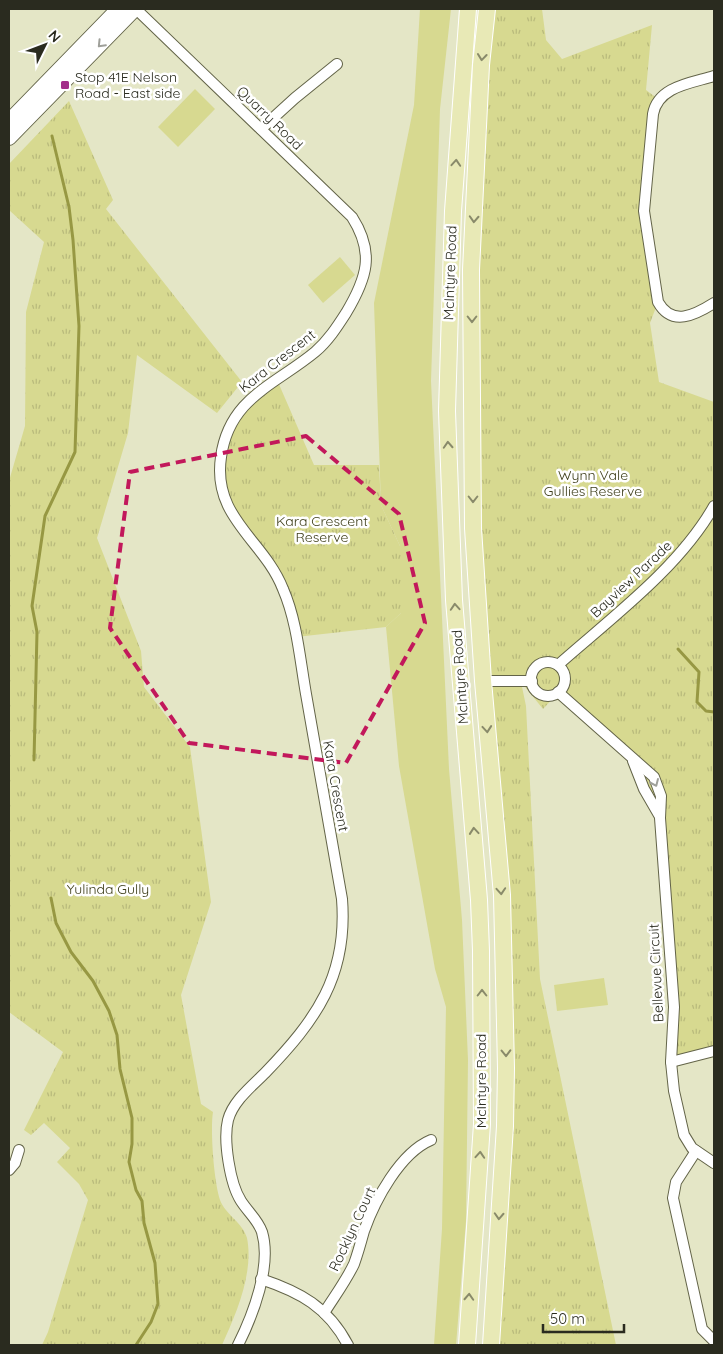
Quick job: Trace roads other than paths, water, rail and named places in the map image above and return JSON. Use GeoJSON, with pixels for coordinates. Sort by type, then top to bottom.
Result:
{"type":"FeatureCollection","features":[{"type":"Feature","properties":{"kind":"main road"},"geometry":{"type":"LineString","coordinates":[[9,138],[40,98],[118,9]]}},
{"type":"Feature","properties":{"kind":"main road"},"geometry":{"type":"LineString","coordinates":[[9,121],[40,98],[136,9]]}},
{"type":"Feature","properties":{"kind":"main road","name":"McIntyre Road"},"geometry":{"type":"LineString","coordinates":[[467,1345],[482,1124],[482,989],[479,900],[458,657],[447,411],[447,350],[452,211],[468,9]]}},
{"type":"Feature","properties":{"kind":"main road","name":"McIntyre Road"},"geometry":{"type":"LineString","coordinates":[[487,9],[481,65],[471,270],[473,528],[482,681],[502,895],[506,1068],[506,1126],[491,1345]]}},
{"type":"Feature","properties":{"kind":"main road"},"geometry":{"type":"LineString","coordinates":[[458,657],[482,681],[462,708]]}},
{"type":"Feature","properties":{"kind":"street","name":"Quarry Road"},"geometry":{"type":"LineString","coordinates":[[136,9],[352,217],[362,234],[367,258]]}},
{"type":"Feature","properties":{"kind":"street"},"geometry":{"type":"LineString","coordinates":[[261,130],[295,98],[337,64]]}},
{"type":"Feature","properties":{"kind":"street"},"geometry":{"type":"LineString","coordinates":[[713,78],[668,91],[658,99],[654,107],[644,211],[658,302],[663,310],[669,315],[686,317],[714,303]]}},
{"type":"Feature","properties":{"kind":"street","name":"Kara Crescent"},"geometry":{"type":"LineString","coordinates":[[238,1345],[254,1310],[265,1250],[258,1224],[241,1201],[233,1184],[226,1144],[228,1121],[233,1107],[292,1045],[315,1015],[326,993],[336,965],[343,916],[316,747],[286,597],[275,573],[238,525],[227,505],[221,481],[221,457],[227,433],[243,406],[265,386],[316,351],[332,334],[364,279],[367,258]]}},
{"type":"Feature","properties":{"kind":"street","name":"Bayview Parade"},"geometry":{"type":"LineString","coordinates":[[558,665],[674,560],[696,535],[714,506]]}},
{"type":"Feature","properties":{"kind":"street"},"geometry":{"type":"LineString","coordinates":[[545,662],[558,665],[565,676],[565,685],[558,692],[548,696],[540,694],[535,690],[532,681],[532,676],[538,665],[545,662]]}},
{"type":"Feature","properties":{"kind":"street"},"geometry":{"type":"LineString","coordinates":[[482,681],[532,681]]}},
{"type":"Feature","properties":{"kind":"street","name":"Bellevue Circuit"},"geometry":{"type":"LineString","coordinates":[[558,692],[654,777],[661,796],[660,818],[674,1007],[671,1062],[674,1091],[684,1136],[696,1151],[714,1163]]}},
{"type":"Feature","properties":{"kind":"street"},"geometry":{"type":"LineString","coordinates":[[671,1062],[714,1051]]}},
{"type":"Feature","properties":{"kind":"street","name":"Rocklyn Court"},"geometry":{"type":"LineString","coordinates":[[324,1313],[354,1263],[368,1223],[392,1178],[408,1154],[431,1140]]}},
{"type":"Feature","properties":{"kind":"street"},"geometry":{"type":"LineString","coordinates":[[9,1170],[15,1163],[19,1150]]}},
{"type":"Feature","properties":{"kind":"street"},"geometry":{"type":"LineString","coordinates":[[696,1151],[676,1182],[673,1198],[702,1329],[714,1341]]}},
{"type":"Feature","properties":{"kind":"street"},"geometry":{"type":"LineString","coordinates":[[261,1279],[299,1293],[324,1313],[348,1345]]}},
{"type":"Feature","properties":{"kind":"waterway"},"geometry":{"type":"LineString","coordinates":[[34,760],[37,632],[32,606],[45,516],[75,452],[79,326],[69,207],[52,136]]}},
{"type":"Feature","properties":{"kind":"waterway"},"geometry":{"type":"LineString","coordinates":[[678,649],[699,672],[697,702],[706,711],[714,712]]}},
{"type":"Feature","properties":{"kind":"waterway"},"geometry":{"type":"LineString","coordinates":[[51,898],[56,923],[71,952],[93,981],[109,1011],[117,1035],[120,1069],[132,1118],[132,1144],[129,1162],[136,1190],[142,1201],[144,1223],[155,1263],[158,1304],[151,1322],[136,1345]]}},
{"type":"Feature","properties":{"kind":"place","name":"Stop 41E Nelson Road - East side"},"geometry":{"type":"Point","coordinates":[65,85]}},
{"type":"Feature","properties":{"kind":"park label","name":"Wynn Vale Gullies Reserve"},"geometry":{"type":"Point","coordinates":[593,484]}},
{"type":"Feature","properties":{"kind":"park label","name":"Kara Crescent Reserve"},"geometry":{"type":"Point","coordinates":[322,530]}},
{"type":"Feature","properties":{"kind":"park label","name":"Yulinda Gully"},"geometry":{"type":"Point","coordinates":[108,889]}}]}
